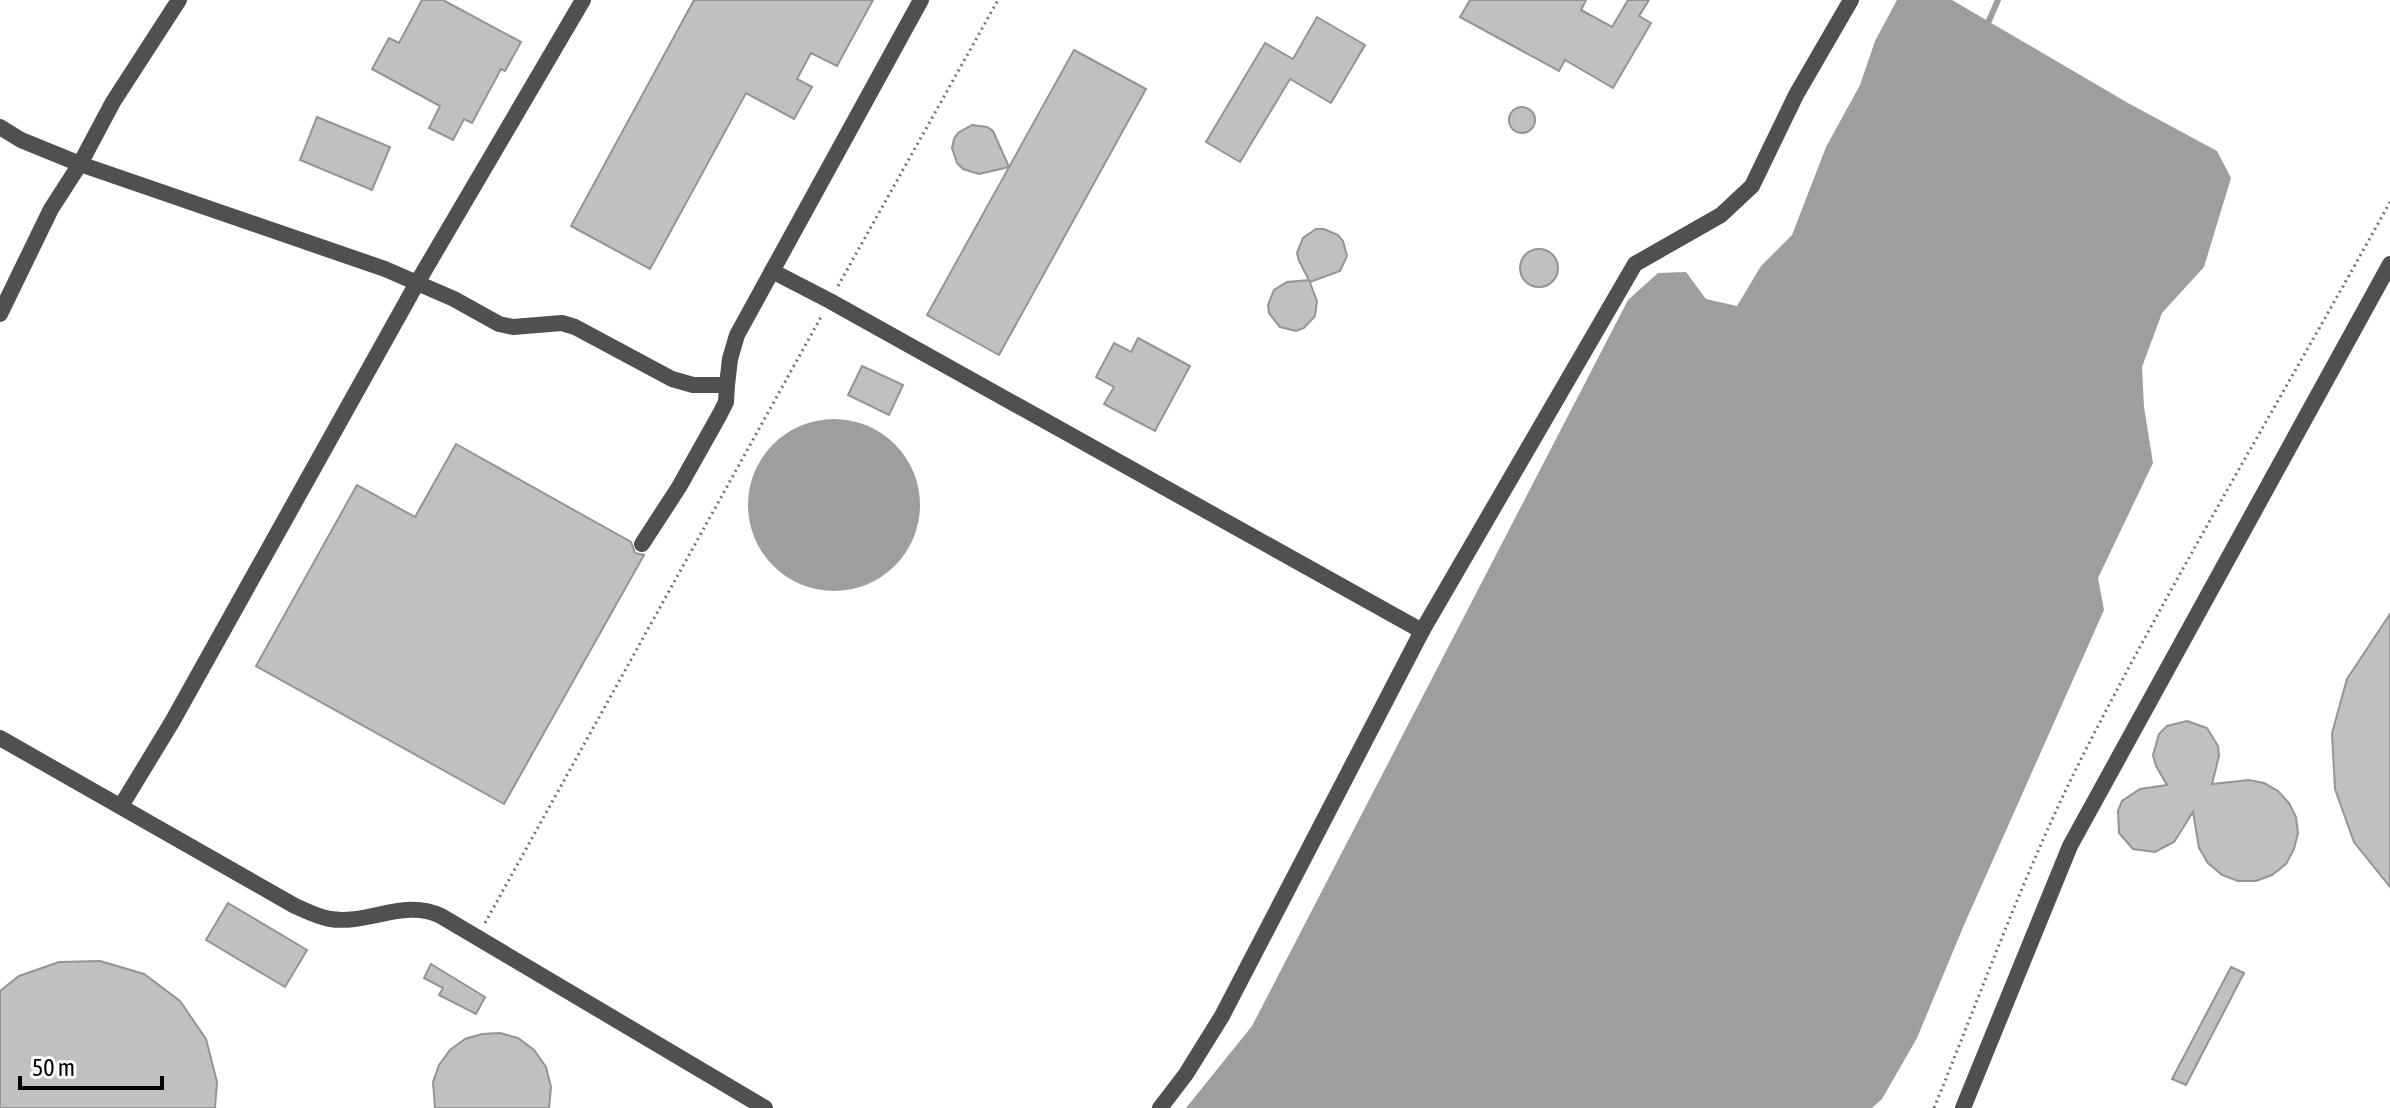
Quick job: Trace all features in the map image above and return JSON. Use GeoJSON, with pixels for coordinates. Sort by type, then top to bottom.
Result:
{"type":"FeatureCollection","features":[{"type":"Feature","properties":{"kind":"street"},"geometry":{"type":"LineString","coordinates":[[0,314],[51,209],[80,164],[113,102],[179,0]]}},
{"type":"Feature","properties":{"kind":"street"},"geometry":{"type":"LineString","coordinates":[[121,806],[172,722],[417,283],[583,0]]}},
{"type":"Feature","properties":{"kind":"street"},"geometry":{"type":"LineString","coordinates":[[642,544],[679,487],[726,402],[730,359],[737,335],[921,0]]}},
{"type":"Feature","properties":{"kind":"street"},"geometry":{"type":"LineString","coordinates":[[1160,1108],[1186,1074],[1222,1016],[1422,631],[1635,264],[1721,215],[1752,186],[1796,95],[1851,0]]}},
{"type":"Feature","properties":{"kind":"street"},"geometry":{"type":"LineString","coordinates":[[0,127],[21,140],[80,164],[370,264],[454,299],[499,324],[513,327],[562,323],[672,379],[693,385],[727,385]]}},
{"type":"Feature","properties":{"kind":"street"},"geometry":{"type":"LineString","coordinates":[[1963,1108],[2070,846],[2390,264]]}},
{"type":"Feature","properties":{"kind":"street"},"geometry":{"type":"LineString","coordinates":[[772,271],[1422,631]]}},
{"type":"Feature","properties":{"kind":"street"},"geometry":{"type":"LineString","coordinates":[[0,738],[314,914],[332,919],[353,919],[411,908],[441,916],[765,1108]]}},
{"type":"Feature","properties":{"kind":"path"},"geometry":{"type":"LineString","coordinates":[[477,937],[998,0]]}},
{"type":"Feature","properties":{"kind":"path"},"geometry":{"type":"LineString","coordinates":[[1934,1108],[2048,828],[2082,757],[2390,202]]}},
{"type":"Feature","properties":{"kind":"shaded area"},"geometry":{"type":"Polygon","coordinates":[[[1897,0],[1952,0],[2217,151],[2231,178],[2204,267],[2162,313],[2142,367],[2144,407],[2153,463],[2098,578],[2104,610],[1917,1038],[1882,1099],[1872,1108],[1186,1108],[1252,1026],[1628,300],[1658,273],[1686,272],[1706,299],[1737,306],[1761,266],[1792,235],[1826,147],[1860,85],[1875,41],[1897,0]]]}},
{"type":"Feature","properties":{"kind":"shaded area"},"geometry":{"type":"Polygon","coordinates":[[[834,419],[867,425],[895,444],[914,472],[920,505],[914,538],[895,566],[867,585],[834,591],[801,585],[773,566],[754,538],[748,505],[754,472],[773,444],[801,425],[834,419]]]}},
{"type":"Feature","properties":{"kind":"building"},"geometry":{"type":"Polygon","coordinates":[[[422,0],[443,0],[521,42],[505,71],[501,69],[472,123],[464,119],[453,140],[429,128],[440,106],[372,69],[389,38],[399,43],[422,0]]]}},
{"type":"Feature","properties":{"kind":"building"},"geometry":{"type":"Polygon","coordinates":[[[694,0],[873,0],[837,66],[811,53],[797,79],[812,87],[794,119],[746,93],[650,269],[571,226],[694,0]]]}},
{"type":"Feature","properties":{"kind":"building"},"geometry":{"type":"Polygon","coordinates":[[[1470,0],[1586,0],[1581,10],[1612,27],[1628,0],[1649,0],[1639,16],[1651,23],[1613,88],[1565,60],[1559,71],[1460,17],[1470,0]]]}},
{"type":"Feature","properties":{"kind":"building"},"geometry":{"type":"Polygon","coordinates":[[[1317,17],[1365,45],[1331,103],[1290,79],[1240,162],[1206,142],[1265,43],[1293,59],[1317,17]]]}},
{"type":"Feature","properties":{"kind":"building"},"geometry":{"type":"Polygon","coordinates":[[[1074,50],[1146,89],[999,355],[927,315],[1074,50]]]}},
{"type":"Feature","properties":{"kind":"building"},"geometry":{"type":"Polygon","coordinates":[[[1522,107],[1531,111],[1535,120],[1531,129],[1522,133],[1513,129],[1509,120],[1513,111],[1522,107]]]}},
{"type":"Feature","properties":{"kind":"building"},"geometry":{"type":"Polygon","coordinates":[[[317,117],[390,147],[372,190],[300,160],[317,117]]]}},
{"type":"Feature","properties":{"kind":"building"},"geometry":{"type":"Polygon","coordinates":[[[972,125],[993,131],[1009,167],[979,174],[963,169],[957,163],[952,148],[954,139],[972,125]]]}},
{"type":"Feature","properties":{"kind":"building"},"geometry":{"type":"Polygon","coordinates":[[[1316,229],[1338,235],[1347,256],[1340,271],[1310,282],[1297,253],[1303,238],[1316,229]]]}},
{"type":"Feature","properties":{"kind":"building"},"geometry":{"type":"Polygon","coordinates":[[[1539,249],[1552,255],[1558,268],[1552,281],[1539,287],[1526,281],[1520,268],[1526,255],[1539,249]]]}},
{"type":"Feature","properties":{"kind":"building"},"geometry":{"type":"Polygon","coordinates":[[[1309,280],[1317,301],[1315,316],[1304,328],[1296,331],[1280,327],[1269,313],[1268,305],[1274,290],[1287,282],[1309,280]]]}},
{"type":"Feature","properties":{"kind":"building"},"geometry":{"type":"Polygon","coordinates":[[[1138,338],[1190,366],[1155,431],[1104,404],[1114,387],[1096,377],[1114,343],[1131,352],[1138,338]]]}},
{"type":"Feature","properties":{"kind":"building"},"geometry":{"type":"Polygon","coordinates":[[[862,366],[903,385],[889,415],[848,395],[862,366]]]}},
{"type":"Feature","properties":{"kind":"building"},"geometry":{"type":"Polygon","coordinates":[[[456,444],[631,542],[635,553],[644,555],[504,804],[256,666],[357,485],[415,517],[456,444]]]}},
{"type":"Feature","properties":{"kind":"building"},"geometry":{"type":"Polygon","coordinates":[[[2390,614],[2390,887],[2354,842],[2335,789],[2332,733],[2347,679],[2390,614]]]}},
{"type":"Feature","properties":{"kind":"building"},"geometry":{"type":"Polygon","coordinates":[[[2187,721],[2207,728],[2218,746],[2219,756],[2212,784],[2249,780],[2264,783],[2278,791],[2289,803],[2296,817],[2298,833],[2286,864],[2272,875],[2256,881],[2238,881],[2222,875],[2208,863],[2199,848],[2193,812],[2174,842],[2155,852],[2133,849],[2119,833],[2118,811],[2122,801],[2140,789],[2167,785],[2153,755],[2159,734],[2167,726],[2187,721]]]}},
{"type":"Feature","properties":{"kind":"building"},"geometry":{"type":"Polygon","coordinates":[[[228,903],[307,950],[285,987],[206,940],[228,903]]]}},
{"type":"Feature","properties":{"kind":"building"},"geometry":{"type":"Polygon","coordinates":[[[100,961],[144,974],[180,1001],[206,1039],[217,1082],[215,1108],[0,1108],[0,991],[19,976],[59,962],[100,961]]]}},
{"type":"Feature","properties":{"kind":"building"},"geometry":{"type":"Polygon","coordinates":[[[431,964],[485,997],[476,1014],[439,995],[443,988],[424,978],[431,964]]]}},
{"type":"Feature","properties":{"kind":"building"},"geometry":{"type":"Polygon","coordinates":[[[2231,967],[2244,973],[2186,1085],[2172,1079],[2231,967]]]}},
{"type":"Feature","properties":{"kind":"building"},"geometry":{"type":"Polygon","coordinates":[[[500,1033],[518,1038],[534,1050],[546,1067],[551,1087],[549,1108],[435,1108],[433,1082],[439,1065],[450,1050],[465,1039],[500,1033]]]}},
{"type":"Feature","properties":{"kind":"waterway"},"geometry":{"type":"LineString","coordinates":[[1988,23],[1998,0]]}}]}
